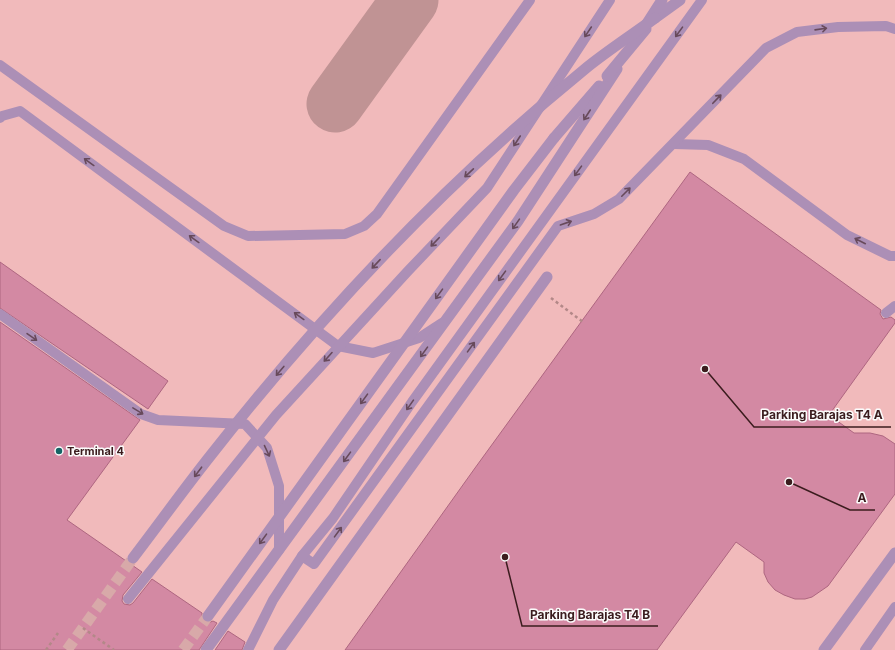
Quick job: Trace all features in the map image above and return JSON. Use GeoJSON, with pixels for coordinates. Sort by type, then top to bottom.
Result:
{"type":"FeatureCollection","features":[{"type":"Feature","properties":{"kind":"street"},"geometry":{"type":"LineString","coordinates":[[206,650],[518,221],[662,0]]}},
{"type":"Feature","properties":{"kind":"street"},"geometry":{"type":"LineString","coordinates":[[133,558],[211,455],[280,371],[332,311],[386,254],[517,127],[586,68],[680,0]]}},
{"type":"Feature","properties":{"kind":"street"},"geometry":{"type":"LineString","coordinates":[[208,616],[514,190],[554,138],[655,18]]}},
{"type":"Feature","properties":{"kind":"street"},"geometry":{"type":"LineString","coordinates":[[279,650],[547,277]]}},
{"type":"Feature","properties":{"kind":"street"},"geometry":{"type":"LineString","coordinates":[[824,650],[895,553]]}},
{"type":"Feature","properties":{"kind":"lane"},"geometry":{"type":"LineString","coordinates":[[0,65],[224,226],[248,236],[345,234],[364,226],[377,214],[530,0]]}},
{"type":"Feature","properties":{"kind":"lane"},"geometry":{"type":"LineString","coordinates":[[128,599],[258,437],[338,346],[487,188],[610,0]]}},
{"type":"Feature","properties":{"kind":"lane"},"geometry":{"type":"LineString","coordinates":[[248,650],[273,600],[302,556],[333,518],[416,396],[702,0]]}},
{"type":"Feature","properties":{"kind":"lane"},"geometry":{"type":"LineString","coordinates":[[302,556],[314,564],[558,226],[594,214],[619,199],[766,48],[798,32],[838,27],[886,26],[895,29]]}},
{"type":"Feature","properties":{"kind":"lane"},"geometry":{"type":"LineString","coordinates":[[0,118],[2,116],[20,111],[338,346],[373,353],[419,338],[446,321]]}},
{"type":"Feature","properties":{"kind":"lane"},"geometry":{"type":"LineString","coordinates":[[674,144],[708,145],[744,159],[847,235],[890,256],[895,256]]}},
{"type":"Feature","properties":{"kind":"lane"},"geometry":{"type":"LineString","coordinates":[[886,313],[895,306]]}},
{"type":"Feature","properties":{"kind":"lane"},"geometry":{"type":"LineString","coordinates":[[0,314],[141,414],[158,420],[245,424],[267,448],[279,486],[280,550]]}},
{"type":"Feature","properties":{"kind":"lane"},"geometry":{"type":"LineString","coordinates":[[865,650],[895,607]]}},
{"type":"Feature","properties":{"kind":"path"},"geometry":{"type":"LineString","coordinates":[[567,310],[583,322]]}},
{"type":"Feature","properties":{"kind":"path"},"geometry":{"type":"LineString","coordinates":[[83,628],[114,650]]}},
{"type":"Feature","properties":{"kind":"path"},"geometry":{"type":"LineString","coordinates":[[46,650],[58,633]]}},
{"type":"Feature","properties":{"kind":"shaded area"},"geometry":{"type":"Polygon","coordinates":[[[0,0],[895,0],[895,650],[0,650],[0,0]]]}},
{"type":"Feature","properties":{"kind":"building"},"geometry":{"type":"Polygon","coordinates":[[[690,172],[881,310],[880,314],[883,319],[891,317],[895,320],[895,323],[829,415],[854,433],[870,433],[883,436],[895,444],[895,494],[828,586],[812,597],[795,599],[775,590],[768,582],[764,573],[764,562],[736,542],[657,650],[345,650],[475,468],[690,172]]]}},
{"type":"Feature","properties":{"kind":"building"},"geometry":{"type":"Polygon","coordinates":[[[0,262],[168,381],[148,409],[0,308],[0,262]]]}},
{"type":"Feature","properties":{"kind":"building","name":"Terminal 4"},"geometry":{"type":"Polygon","coordinates":[[[0,322],[140,420],[67,520],[142,572],[123,595],[122,601],[124,604],[130,605],[133,603],[152,579],[202,613],[202,619],[204,622],[208,623],[213,621],[217,623],[199,650],[0,650],[0,322]]]}},
{"type":"Feature","properties":{"kind":"building"},"geometry":{"type":"Polygon","coordinates":[[[228,631],[245,642],[242,650],[215,650],[228,631]]]}},
{"type":"Feature","properties":{"kind":"taxiway"},"geometry":{"type":"LineString","coordinates":[[335,104],[410,0]]}},
{"type":"Feature","properties":{"kind":"tunnel"},"geometry":{"type":"LineString","coordinates":[[67,650],[133,558]]}},
{"type":"Feature","properties":{"kind":"tunnel"},"geometry":{"type":"LineString","coordinates":[[183,650],[208,616]]}},
{"type":"Feature","properties":{"kind":"place","name":"Parking Barajas T4 A"},"geometry":{"type":"Point","coordinates":[705,369]}},
{"type":"Feature","properties":{"kind":"place","name":"Terminal 4"},"geometry":{"type":"Point","coordinates":[59,451]}},
{"type":"Feature","properties":{"kind":"place","name":"A"},"geometry":{"type":"Point","coordinates":[789,482]}},
{"type":"Feature","properties":{"kind":"place","name":"Parking Barajas T4 B"},"geometry":{"type":"Point","coordinates":[505,557]}}]}
